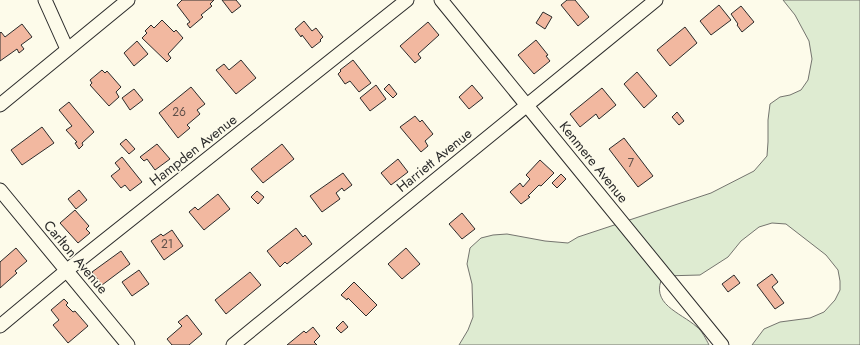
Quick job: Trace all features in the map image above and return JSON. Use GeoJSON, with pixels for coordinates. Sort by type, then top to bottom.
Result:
{"type":"FeatureCollection","features":[{"type":"Feature","properties":{"kind":"street"},"geometry":{"type":"LineString","coordinates":[[45,0],[67,49]]}},
{"type":"Feature","properties":{"kind":"street"},"geometry":{"type":"LineString","coordinates":[[0,105],[128,0]]}},
{"type":"Feature","properties":{"kind":"street","name":"Hampden Avenue"},"geometry":{"type":"LineString","coordinates":[[0,326],[66,271],[407,0]]}},
{"type":"Feature","properties":{"kind":"street","name":"Kenmere Avenue"},"geometry":{"type":"LineString","coordinates":[[441,0],[722,345]]}},
{"type":"Feature","properties":{"kind":"street","name":"Harriett Avenue"},"geometry":{"type":"LineString","coordinates":[[233,345],[656,0]]}},
{"type":"Feature","properties":{"kind":"street","name":"Carlton Avenue"},"geometry":{"type":"LineString","coordinates":[[0,190],[128,345]]}},
{"type":"Feature","properties":{"kind":"green space"},"geometry":{"type":"Polygon","coordinates":[[[783,0],[860,0],[860,345],[752,345],[764,329],[780,322],[810,318],[824,312],[835,300],[840,290],[838,270],[826,255],[786,224],[772,223],[759,227],[741,241],[728,257],[700,275],[663,276],[660,286],[660,294],[663,300],[675,312],[699,329],[709,345],[459,345],[468,330],[473,317],[472,284],[467,264],[470,248],[481,238],[507,234],[545,241],[568,243],[578,237],[711,193],[754,171],[767,156],[770,104],[780,97],[790,95],[801,90],[808,80],[812,59],[809,41],[795,15],[783,0]]]}},
{"type":"Feature","properties":{"kind":"building"},"geometry":{"type":"Polygon","coordinates":[[[182,0],[214,0],[210,4],[212,6],[201,15],[203,17],[190,28],[187,24],[190,22],[177,5],[182,0]]]}},
{"type":"Feature","properties":{"kind":"building"},"geometry":{"type":"Polygon","coordinates":[[[222,0],[236,0],[241,6],[232,13],[222,0]]]}},
{"type":"Feature","properties":{"kind":"building"},"geometry":{"type":"Polygon","coordinates":[[[567,0],[575,0],[589,17],[578,26],[561,5],[567,0]]]}},
{"type":"Feature","properties":{"kind":"building"},"geometry":{"type":"Polygon","coordinates":[[[719,5],[731,20],[711,35],[700,21],[719,5]]]}},
{"type":"Feature","properties":{"kind":"building"},"geometry":{"type":"Polygon","coordinates":[[[741,6],[754,22],[742,32],[731,14],[741,6]]]}},
{"type":"Feature","properties":{"kind":"building"},"geometry":{"type":"Polygon","coordinates":[[[543,12],[552,17],[545,29],[536,23],[543,12]]]}},
{"type":"Feature","properties":{"kind":"building"},"geometry":{"type":"Polygon","coordinates":[[[162,20],[174,32],[176,30],[183,38],[168,54],[171,58],[167,62],[142,38],[147,33],[145,31],[151,25],[154,28],[162,20]]]}},
{"type":"Feature","properties":{"kind":"building"},"geometry":{"type":"Polygon","coordinates":[[[304,21],[312,31],[316,28],[323,37],[320,40],[321,41],[312,48],[302,35],[301,37],[295,29],[304,21]]]}},
{"type":"Feature","properties":{"kind":"building"},"geometry":{"type":"Polygon","coordinates":[[[428,22],[439,35],[418,54],[421,58],[415,63],[400,46],[428,22]]]}},
{"type":"Feature","properties":{"kind":"building"},"geometry":{"type":"Polygon","coordinates":[[[22,24],[32,37],[21,45],[24,49],[19,53],[17,49],[0,61],[0,33],[1,32],[5,37],[22,24]]]}},
{"type":"Feature","properties":{"kind":"building"},"geometry":{"type":"Polygon","coordinates":[[[685,27],[697,43],[670,66],[657,50],[685,27]]]}},
{"type":"Feature","properties":{"kind":"building"},"geometry":{"type":"Polygon","coordinates":[[[536,40],[548,55],[546,56],[550,61],[534,74],[518,55],[536,40]]]}},
{"type":"Feature","properties":{"kind":"building"},"geometry":{"type":"Polygon","coordinates":[[[137,41],[148,54],[134,66],[124,53],[137,41]]]}},
{"type":"Feature","properties":{"kind":"building"},"geometry":{"type":"Polygon","coordinates":[[[241,60],[256,78],[236,94],[216,70],[224,64],[229,70],[241,60]]]}},
{"type":"Feature","properties":{"kind":"building"},"geometry":{"type":"Polygon","coordinates":[[[353,60],[371,83],[359,92],[350,81],[345,84],[338,74],[341,71],[340,70],[353,60]]]}},
{"type":"Feature","properties":{"kind":"building"},"geometry":{"type":"Polygon","coordinates":[[[102,70],[105,73],[107,71],[121,87],[116,92],[119,97],[109,106],[90,85],[92,83],[90,80],[102,70]]]}},
{"type":"Feature","properties":{"kind":"building"},"geometry":{"type":"Polygon","coordinates":[[[637,72],[657,96],[644,108],[624,84],[637,72]]]}},
{"type":"Feature","properties":{"kind":"building"},"geometry":{"type":"Polygon","coordinates":[[[389,84],[397,94],[393,98],[384,89],[389,84]]]}},
{"type":"Feature","properties":{"kind":"building"},"geometry":{"type":"Polygon","coordinates":[[[376,85],[386,99],[370,111],[360,98],[376,85]]]}},
{"type":"Feature","properties":{"kind":"building"},"geometry":{"type":"Polygon","coordinates":[[[472,85],[483,98],[469,109],[459,97],[472,85]]]}},
{"type":"Feature","properties":{"kind":"building"},"geometry":{"type":"Polygon","coordinates":[[[191,87],[205,104],[197,110],[200,114],[187,125],[190,128],[178,138],[159,113],[191,87]]]}},
{"type":"Feature","properties":{"kind":"building"},"geometry":{"type":"Polygon","coordinates":[[[602,88],[616,105],[599,119],[596,114],[580,127],[570,114],[602,88]]]}},
{"type":"Feature","properties":{"kind":"building"},"geometry":{"type":"Polygon","coordinates":[[[134,89],[143,100],[130,110],[122,98],[134,89]]]}},
{"type":"Feature","properties":{"kind":"building"},"geometry":{"type":"Polygon","coordinates":[[[69,102],[94,132],[82,143],[83,145],[79,149],[75,143],[77,142],[66,130],[72,126],[59,110],[69,102]]]}},
{"type":"Feature","properties":{"kind":"building"},"geometry":{"type":"Polygon","coordinates":[[[677,112],[684,121],[679,125],[672,117],[677,112]]]}},
{"type":"Feature","properties":{"kind":"building"},"geometry":{"type":"Polygon","coordinates":[[[415,116],[420,122],[422,120],[433,134],[425,141],[428,146],[421,152],[400,127],[415,116]]]}},
{"type":"Feature","properties":{"kind":"building"},"geometry":{"type":"Polygon","coordinates":[[[42,127],[54,143],[22,165],[11,150],[42,127]]]}},
{"type":"Feature","properties":{"kind":"building"},"geometry":{"type":"Polygon","coordinates":[[[624,138],[653,176],[638,187],[609,149],[624,138]]]}},
{"type":"Feature","properties":{"kind":"building"},"geometry":{"type":"Polygon","coordinates":[[[126,139],[135,149],[129,154],[120,144],[126,139]]]}},
{"type":"Feature","properties":{"kind":"building"},"geometry":{"type":"Polygon","coordinates":[[[157,144],[170,159],[155,170],[147,159],[144,161],[140,157],[157,144]]]}},
{"type":"Feature","properties":{"kind":"building"},"geometry":{"type":"Polygon","coordinates":[[[282,144],[294,159],[263,183],[251,169],[282,144]]]}},
{"type":"Feature","properties":{"kind":"building"},"geometry":{"type":"Polygon","coordinates":[[[122,157],[142,182],[130,191],[125,185],[121,188],[111,176],[120,169],[115,163],[122,157]]]}},
{"type":"Feature","properties":{"kind":"building"},"geometry":{"type":"Polygon","coordinates":[[[398,159],[408,172],[391,185],[381,173],[398,159]]]}},
{"type":"Feature","properties":{"kind":"building"},"geometry":{"type":"Polygon","coordinates":[[[540,160],[554,173],[541,186],[539,185],[528,196],[530,197],[521,204],[510,192],[520,183],[523,187],[530,179],[526,175],[540,160]]]}},
{"type":"Feature","properties":{"kind":"building"},"geometry":{"type":"Polygon","coordinates":[[[343,173],[352,185],[344,191],[342,188],[336,193],[340,199],[322,212],[310,196],[343,173]]]}},
{"type":"Feature","properties":{"kind":"building"},"geometry":{"type":"Polygon","coordinates":[[[561,174],[566,179],[557,188],[552,183],[561,174]]]}},
{"type":"Feature","properties":{"kind":"building"},"geometry":{"type":"Polygon","coordinates":[[[79,190],[87,200],[76,209],[68,199],[79,190]]]}},
{"type":"Feature","properties":{"kind":"building"},"geometry":{"type":"Polygon","coordinates":[[[257,191],[264,197],[258,204],[251,197],[257,191]]]}},
{"type":"Feature","properties":{"kind":"building"},"geometry":{"type":"Polygon","coordinates":[[[218,194],[230,209],[204,230],[189,212],[195,207],[198,210],[218,194]]]}},
{"type":"Feature","properties":{"kind":"building"},"geometry":{"type":"Polygon","coordinates":[[[75,210],[89,226],[86,229],[90,233],[78,243],[60,223],[75,210]]]}},
{"type":"Feature","properties":{"kind":"building"},"geometry":{"type":"Polygon","coordinates":[[[462,213],[475,229],[462,239],[449,224],[462,213]]]}},
{"type":"Feature","properties":{"kind":"building"},"geometry":{"type":"Polygon","coordinates":[[[296,228],[303,237],[305,235],[312,244],[287,264],[285,262],[280,267],[267,251],[296,228]]]}},
{"type":"Feature","properties":{"kind":"building"},"geometry":{"type":"Polygon","coordinates":[[[172,230],[183,246],[164,260],[151,241],[161,234],[163,236],[172,230]]]}},
{"type":"Feature","properties":{"kind":"building"},"geometry":{"type":"Polygon","coordinates":[[[16,248],[27,261],[15,271],[17,273],[0,288],[0,262],[16,248]]]}},
{"type":"Feature","properties":{"kind":"building"},"geometry":{"type":"Polygon","coordinates":[[[406,248],[420,264],[402,279],[388,264],[406,248]]]}},
{"type":"Feature","properties":{"kind":"building"},"geometry":{"type":"Polygon","coordinates":[[[121,251],[130,264],[102,285],[92,272],[121,251]]]}},
{"type":"Feature","properties":{"kind":"building"},"geometry":{"type":"Polygon","coordinates":[[[139,270],[149,284],[132,296],[122,282],[139,270]]]}},
{"type":"Feature","properties":{"kind":"building"},"geometry":{"type":"Polygon","coordinates":[[[250,272],[261,285],[226,314],[215,300],[250,272]]]}},
{"type":"Feature","properties":{"kind":"building"},"geometry":{"type":"Polygon","coordinates":[[[772,274],[778,282],[772,287],[784,303],[775,309],[757,285],[772,274]]]}},
{"type":"Feature","properties":{"kind":"building"},"geometry":{"type":"Polygon","coordinates":[[[734,275],[740,283],[728,292],[722,284],[734,275]]]}},
{"type":"Feature","properties":{"kind":"building"},"geometry":{"type":"Polygon","coordinates":[[[354,282],[377,305],[366,316],[348,298],[347,300],[341,295],[354,282]]]}},
{"type":"Feature","properties":{"kind":"building"},"geometry":{"type":"Polygon","coordinates":[[[64,299],[68,303],[66,305],[73,312],[75,311],[88,326],[68,343],[53,325],[59,320],[51,310],[64,299]]]}},
{"type":"Feature","properties":{"kind":"building"},"geometry":{"type":"Polygon","coordinates":[[[187,315],[202,334],[189,345],[172,345],[167,339],[182,326],[178,322],[187,315]]]}},
{"type":"Feature","properties":{"kind":"building"},"geometry":{"type":"Polygon","coordinates":[[[343,321],[348,327],[341,333],[336,328],[343,321]]]}},
{"type":"Feature","properties":{"kind":"building"},"geometry":{"type":"Polygon","coordinates":[[[313,327],[320,336],[314,342],[317,345],[287,345],[304,331],[306,333],[313,327]]]}}]}
